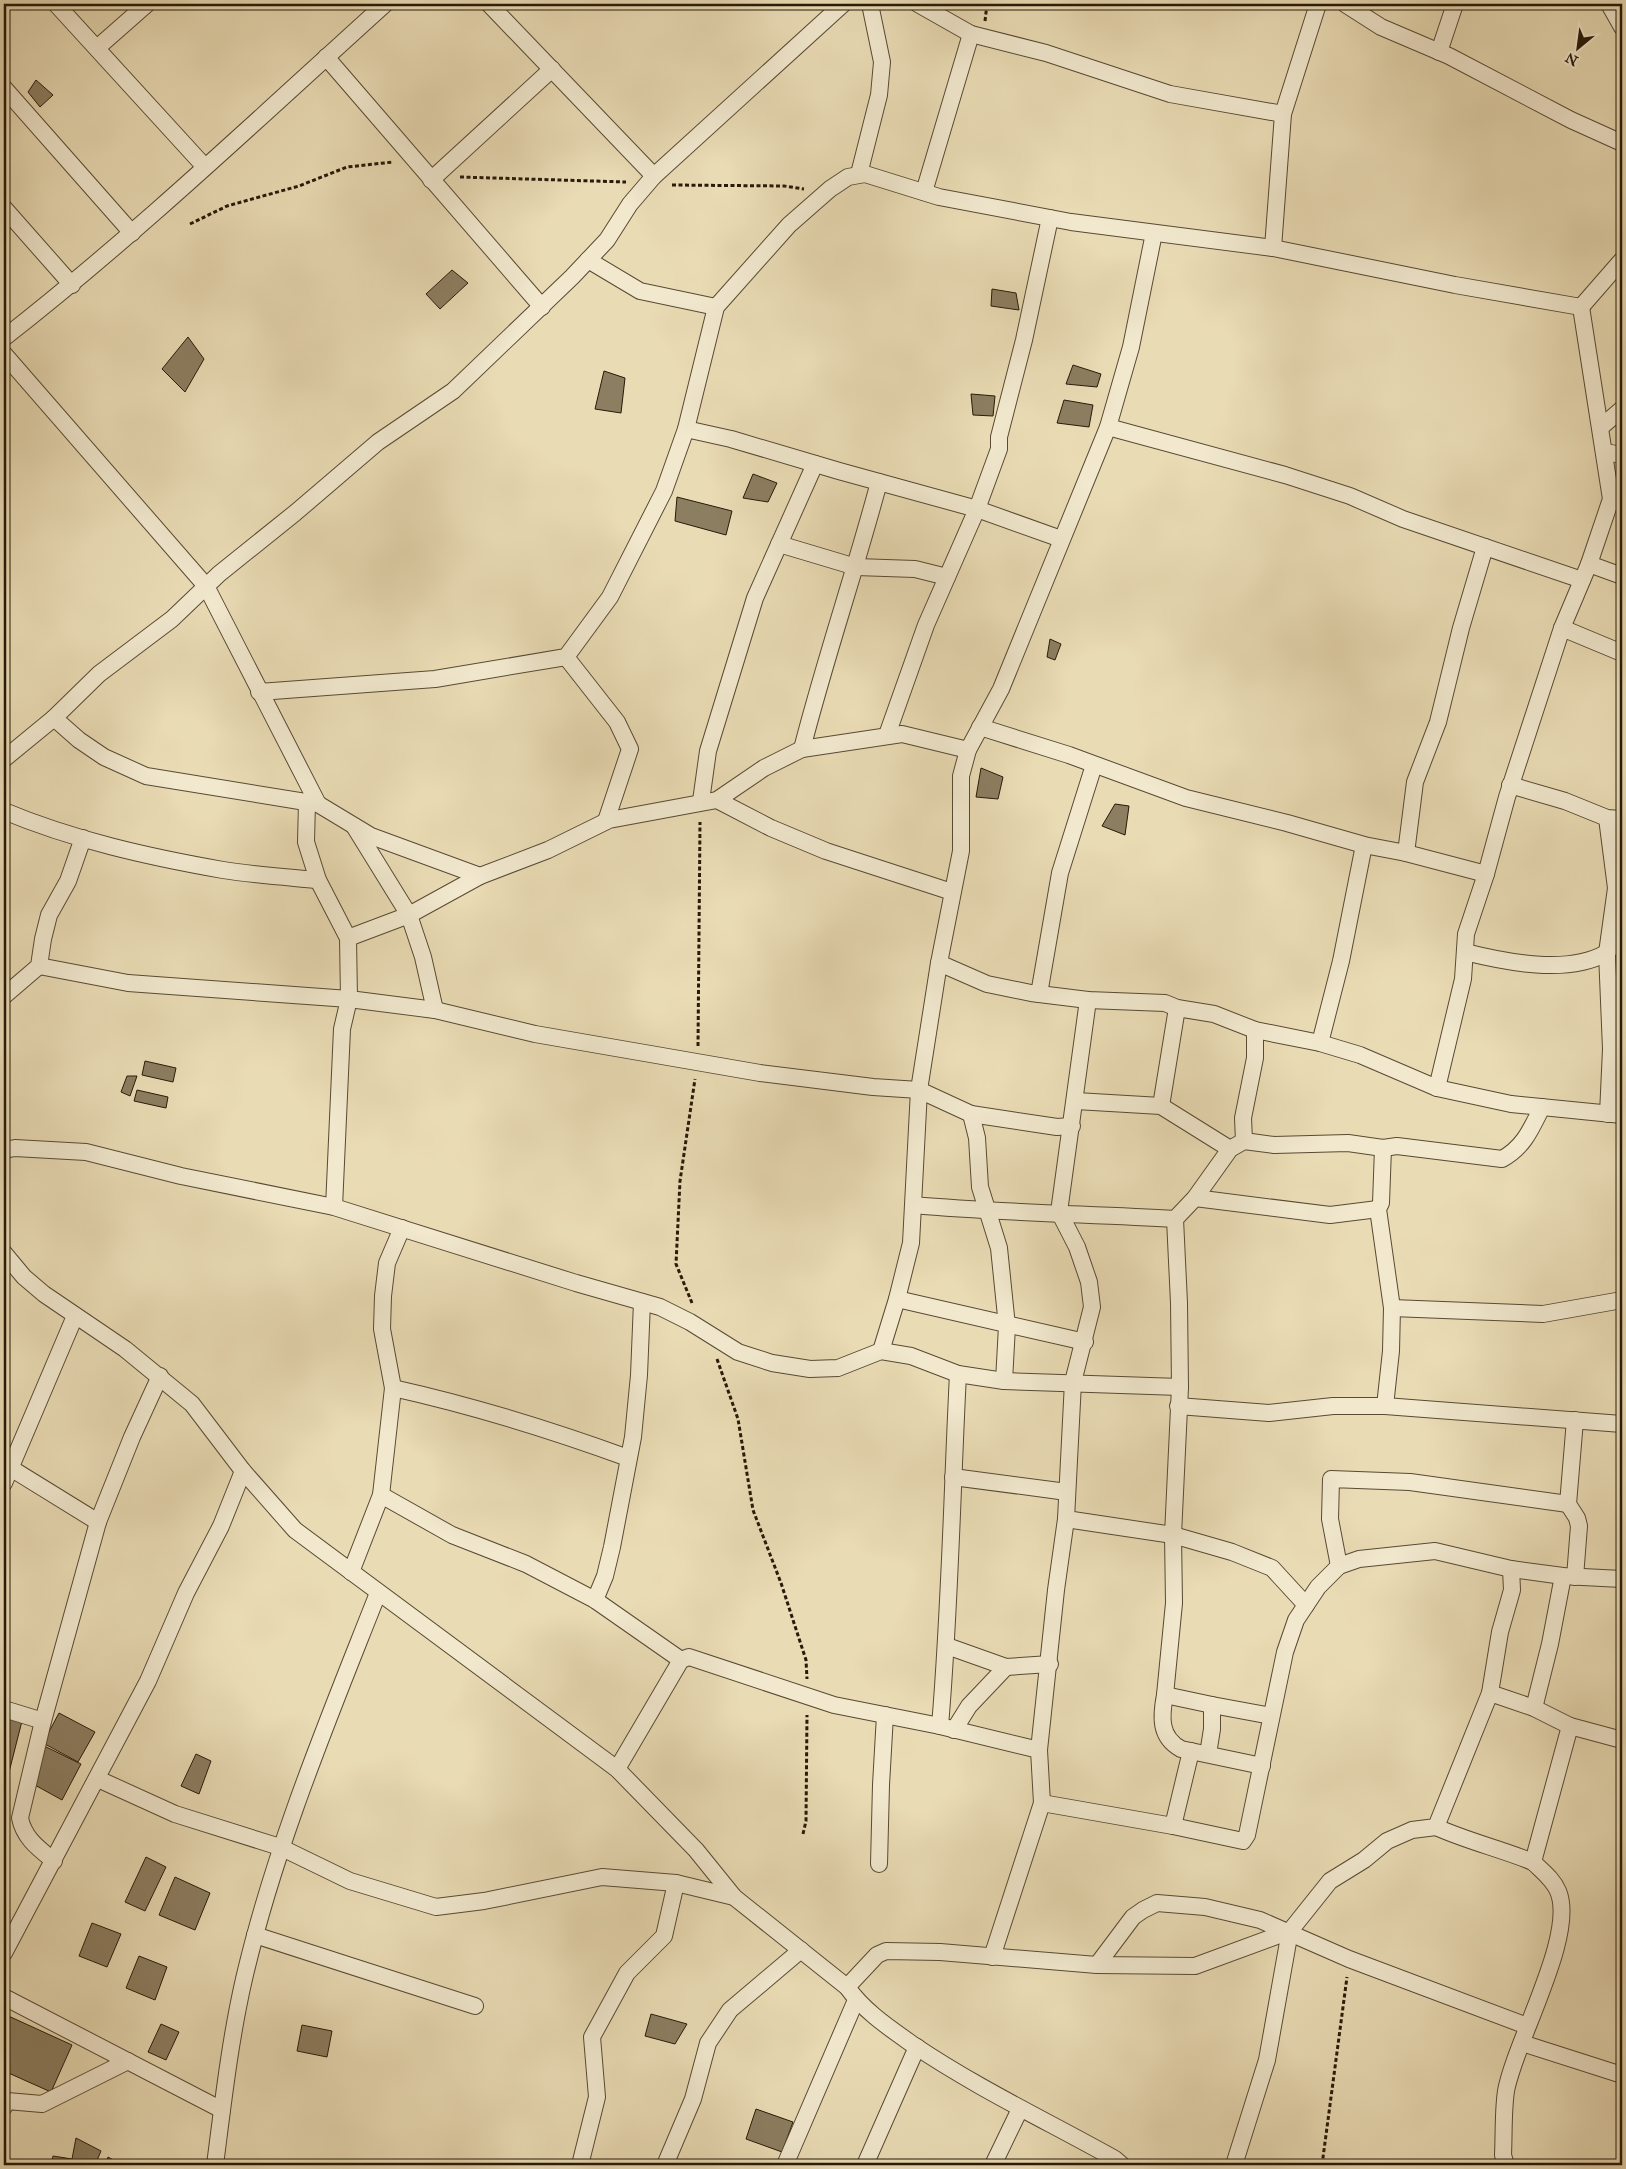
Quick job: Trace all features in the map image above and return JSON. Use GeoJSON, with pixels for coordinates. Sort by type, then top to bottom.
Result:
{"type":"FeatureCollection","features":[{"type":"Feature","properties":{"kind":"street"},"geometry":{"type":"LineString","coordinates":[[56,4],[205,167]]}},
{"type":"Feature","properties":{"kind":"street"},"geometry":{"type":"LineString","coordinates":[[97,48],[147,4]]}},
{"type":"Feature","properties":{"kind":"street"},"geometry":{"type":"LineString","coordinates":[[4,338],[72,285],[132,233],[385,4]]}},
{"type":"Feature","properties":{"kind":"street"},"geometry":{"type":"LineString","coordinates":[[490,4],[660,180]]}},
{"type":"Feature","properties":{"kind":"street"},"geometry":{"type":"LineString","coordinates":[[4,759],[54,718],[99,674],[172,619],[206,586],[378,442],[453,390],[542,307],[588,260],[606,240],[630,204],[660,180],[844,4]]}},
{"type":"Feature","properties":{"kind":"street"},"geometry":{"type":"LineString","coordinates":[[859,174],[879,95],[882,62],[870,4]]}},
{"type":"Feature","properties":{"kind":"street"},"geometry":{"type":"LineString","coordinates":[[918,4],[971,34],[1046,53],[1170,94],[1283,114]]}},
{"type":"Feature","properties":{"kind":"street"},"geometry":{"type":"LineString","coordinates":[[1274,248],[1283,114],[1318,4]]}},
{"type":"Feature","properties":{"kind":"street"},"geometry":{"type":"LineString","coordinates":[[1344,4],[1381,27],[1439,52],[1571,120],[1621,141]]}},
{"type":"Feature","properties":{"kind":"street"},"geometry":{"type":"LineString","coordinates":[[1439,52],[1455,4]]}},
{"type":"Feature","properties":{"kind":"street"},"geometry":{"type":"LineString","coordinates":[[1609,4],[1622,27]]}},
{"type":"Feature","properties":{"kind":"street"},"geometry":{"type":"LineString","coordinates":[[924,192],[971,34]]}},
{"type":"Feature","properties":{"kind":"street"},"geometry":{"type":"LineString","coordinates":[[326,57],[542,307]]}},
{"type":"Feature","properties":{"kind":"street"},"geometry":{"type":"LineString","coordinates":[[431,180],[552,69]]}},
{"type":"Feature","properties":{"kind":"street"},"geometry":{"type":"LineString","coordinates":[[4,88],[132,233]]}},
{"type":"Feature","properties":{"kind":"street"},"geometry":{"type":"LineString","coordinates":[[259,692],[435,680],[566,657],[610,597],[664,491],[686,429],[716,307],[789,225],[830,189],[848,177],[859,174],[924,192],[1050,218],[1274,248],[1455,285],[1582,307]]}},
{"type":"Feature","properties":{"kind":"street"},"geometry":{"type":"LineString","coordinates":[[4,208],[72,285]]}},
{"type":"Feature","properties":{"kind":"street"},"geometry":{"type":"LineString","coordinates":[[887,735],[922,634],[977,508],[999,449],[999,437],[1022,349],[1050,218]]}},
{"type":"Feature","properties":{"kind":"street"},"geometry":{"type":"LineString","coordinates":[[881,1351],[897,1300],[911,1243],[919,1090],[939,963],[961,851],[961,776],[968,750],[1002,689],[1108,427],[1131,347],[1154,232]]}},
{"type":"Feature","properties":{"kind":"street"},"geometry":{"type":"LineString","coordinates":[[588,260],[640,291],[716,307]]}},
{"type":"Feature","properties":{"kind":"street"},"geometry":{"type":"LineString","coordinates":[[1437,1088],[1463,979],[1466,934],[1486,874],[1510,786],[1562,628],[1617,501],[1605,452],[1582,307],[1622,260]]}},
{"type":"Feature","properties":{"kind":"street"},"geometry":{"type":"LineString","coordinates":[[4,354],[206,586],[313,803],[306,842],[318,880],[348,938],[349,999],[342,1029],[334,1207]]}},
{"type":"Feature","properties":{"kind":"street"},"geometry":{"type":"LineString","coordinates":[[1601,427],[1622,409]]}},
{"type":"Feature","properties":{"kind":"street"},"geometry":{"type":"LineString","coordinates":[[1108,427],[1285,475],[1350,496],[1403,519],[1582,580]]}},
{"type":"Feature","properties":{"kind":"street"},"geometry":{"type":"LineString","coordinates":[[686,429],[731,439],[977,508],[1002,519],[1062,539]]}},
{"type":"Feature","properties":{"kind":"street"},"geometry":{"type":"LineString","coordinates":[[1605,452],[1622,455]]}},
{"type":"Feature","properties":{"kind":"street"},"geometry":{"type":"LineString","coordinates":[[709,801],[708,751],[720,710],[733,678],[755,598],[815,464]]}},
{"type":"Feature","properties":{"kind":"street"},"geometry":{"type":"LineString","coordinates":[[802,749],[821,673],[856,567],[879,482]]}},
{"type":"Feature","properties":{"kind":"street"},"geometry":{"type":"LineString","coordinates":[[967,532],[1002,519]]}},
{"type":"Feature","properties":{"kind":"street"},"geometry":{"type":"LineString","coordinates":[[779,544],[856,567],[915,570],[947,577]]}},
{"type":"Feature","properties":{"kind":"street"},"geometry":{"type":"LineString","coordinates":[[1406,853],[1415,782],[1438,722],[1461,628],[1485,547]]}},
{"type":"Feature","properties":{"kind":"street"},"geometry":{"type":"LineString","coordinates":[[1589,564],[1622,576]]}},
{"type":"Feature","properties":{"kind":"street"},"geometry":{"type":"LineString","coordinates":[[1562,628],[1622,653]]}},
{"type":"Feature","properties":{"kind":"street"},"geometry":{"type":"LineString","coordinates":[[566,657],[617,722],[630,749],[606,821]]}},
{"type":"Feature","properties":{"kind":"street"},"geometry":{"type":"LineString","coordinates":[[54,718],[79,740],[104,757],[146,776],[313,803],[371,836],[480,876]]}},
{"type":"Feature","properties":{"kind":"street"},"geometry":{"type":"LineString","coordinates":[[980,727],[1186,798],[1287,823],[1364,845],[1406,853],[1486,874]]}},
{"type":"Feature","properties":{"kind":"street"},"geometry":{"type":"LineString","coordinates":[[348,938],[409,915],[480,876],[548,850],[606,821],[709,801],[764,768],[802,749],[902,734],[968,750]]}},
{"type":"Feature","properties":{"kind":"street"},"geometry":{"type":"LineString","coordinates":[[1039,994],[1060,873],[1094,765]]}},
{"type":"Feature","properties":{"kind":"street"},"geometry":{"type":"LineString","coordinates":[[939,963],[987,984],[1039,994],[1088,1000],[1165,1004],[1177,1008],[1214,1014],[1255,1030],[1320,1043],[1360,1055],[1437,1088],[1542,1107],[1615,1115],[1607,953],[1616,888],[1615,818],[1510,786]]}},
{"type":"Feature","properties":{"kind":"street"},"geometry":{"type":"LineString","coordinates":[[709,801],[826,851],[952,892]]}},
{"type":"Feature","properties":{"kind":"street"},"geometry":{"type":"LineString","coordinates":[[4,811],[48,829],[224,870],[318,880]]}},
{"type":"Feature","properties":{"kind":"street"},"geometry":{"type":"LineString","coordinates":[[353,825],[409,915],[423,957],[435,1010]]}},
{"type":"Feature","properties":{"kind":"street"},"geometry":{"type":"LineString","coordinates":[[4,996],[39,966],[49,915],[68,881],[83,838]]}},
{"type":"Feature","properties":{"kind":"street"},"geometry":{"type":"LineString","coordinates":[[1320,1043],[1341,961],[1364,845]]}},
{"type":"Feature","properties":{"kind":"street"},"geometry":{"type":"LineString","coordinates":[[1465,952],[1497,960],[1540,964],[1575,963],[1607,953],[1622,932]]}},
{"type":"Feature","properties":{"kind":"street"},"geometry":{"type":"LineString","coordinates":[[39,966],[128,983],[349,999],[435,1010],[535,1034],[699,1062],[788,1076],[919,1090],[971,1114],[1057,1127],[1072,1126]]}},
{"type":"Feature","properties":{"kind":"street"},"geometry":{"type":"LineString","coordinates":[[992,1957],[1042,1803],[1039,1750],[1050,1664],[1056,1590],[1066,1519],[1073,1382],[1085,1342],[1092,1307],[1089,1282],[1076,1247],[1059,1212],[1076,1101],[1088,1000]]}},
{"type":"Feature","properties":{"kind":"street"},"geometry":{"type":"LineString","coordinates":[[1160,1106],[1177,1008]]}},
{"type":"Feature","properties":{"kind":"street"},"geometry":{"type":"LineString","coordinates":[[1244,1141],[1243,1118],[1255,1058],[1255,1030]]}},
{"type":"Feature","properties":{"kind":"street"},"geometry":{"type":"LineString","coordinates":[[1076,1101],[1160,1106],[1230,1149]]}},
{"type":"Feature","properties":{"kind":"street"},"geometry":{"type":"LineString","coordinates":[[1262,1766],[1191,1751],[1174,1745],[1165,1734],[1161,1713],[1165,1695],[1174,1603],[1173,1535],[1180,1387],[1180,1303],[1175,1219],[1195,1198],[1230,1149],[1244,1141],[1274,1145],[1348,1142],[1383,1148],[1397,1146],[1502,1159],[1514,1152],[1527,1138],[1542,1107]]}},
{"type":"Feature","properties":{"kind":"street"},"geometry":{"type":"LineString","coordinates":[[971,1114],[977,1138],[980,1187],[999,1248],[1007,1326],[1004,1382]]}},
{"type":"Feature","properties":{"kind":"street"},"geometry":{"type":"LineString","coordinates":[[4,1150],[15,1148],[86,1152],[181,1176],[334,1207],[660,1307],[738,1352],[772,1363],[810,1369],[838,1368],[881,1351],[911,1356],[958,1374],[1004,1382],[1073,1382],[1180,1387]]}},
{"type":"Feature","properties":{"kind":"street"},"geometry":{"type":"LineString","coordinates":[[1383,1148],[1381,1203],[1378,1209],[1392,1308],[1391,1351],[1385,1406]]}},
{"type":"Feature","properties":{"kind":"street"},"geometry":{"type":"LineString","coordinates":[[1195,1198],[1330,1215],[1378,1209]]}},
{"type":"Feature","properties":{"kind":"street"},"geometry":{"type":"LineString","coordinates":[[914,1205],[988,1212],[1059,1212],[1175,1219]]}},
{"type":"Feature","properties":{"kind":"street"},"geometry":{"type":"LineString","coordinates":[[350,1572],[381,1495],[393,1388],[382,1329],[383,1296],[387,1262],[402,1228]]}},
{"type":"Feature","properties":{"kind":"street"},"geometry":{"type":"LineString","coordinates":[[4,1253],[24,1277],[75,1316],[125,1349],[192,1404],[243,1471],[294,1530],[616,1769],[696,1850],[734,1897],[847,1987],[856,2000],[880,2021],[937,2061],[1020,2109],[1076,2137],[1122,2165]]}},
{"type":"Feature","properties":{"kind":"street"},"geometry":{"type":"LineString","coordinates":[[897,1300],[1007,1326],[1039,1330],[1085,1342]]}},
{"type":"Feature","properties":{"kind":"street"},"geometry":{"type":"LineString","coordinates":[[1392,1308],[1543,1314],[1622,1300]]}},
{"type":"Feature","properties":{"kind":"street"},"geometry":{"type":"LineString","coordinates":[[595,1600],[605,1576],[612,1547],[633,1437],[639,1375],[642,1302]]}},
{"type":"Feature","properties":{"kind":"street"},"geometry":{"type":"LineString","coordinates":[[4,1483],[7,1465],[75,1316]]}},
{"type":"Feature","properties":{"kind":"street"},"geometry":{"type":"LineString","coordinates":[[947,1728],[947,1646],[958,1374]]}},
{"type":"Feature","properties":{"kind":"street"},"geometry":{"type":"LineString","coordinates":[[54,1861],[34,1845],[23,1831],[20,1818],[43,1721],[98,1522],[132,1437],[160,1376]]}},
{"type":"Feature","properties":{"kind":"street"},"geometry":{"type":"LineString","coordinates":[[393,1388],[459,1403],[529,1423],[628,1458]]}},
{"type":"Feature","properties":{"kind":"street"},"geometry":{"type":"LineString","coordinates":[[1178,1406],[1269,1413],[1333,1406],[1385,1406],[1622,1424]]}},
{"type":"Feature","properties":{"kind":"street"},"geometry":{"type":"LineString","coordinates":[[1534,1708],[1569,1576],[1579,1526],[1578,1518],[1568,1504],[1575,1420]]}},
{"type":"Feature","properties":{"kind":"street"},"geometry":{"type":"LineString","coordinates":[[7,1465],[98,1522]]}},
{"type":"Feature","properties":{"kind":"street"},"geometry":{"type":"LineString","coordinates":[[4,1953],[8,1933],[54,1861],[148,1682],[186,1593],[221,1526],[243,1471]]}},
{"type":"Feature","properties":{"kind":"street"},"geometry":{"type":"LineString","coordinates":[[953,1477],[1067,1492]]}},
{"type":"Feature","properties":{"kind":"street"},"geometry":{"type":"LineString","coordinates":[[1339,1566],[1330,1519],[1331,1479],[1410,1482],[1568,1504]]}},
{"type":"Feature","properties":{"kind":"street"},"geometry":{"type":"LineString","coordinates":[[381,1495],[452,1535],[526,1564],[595,1600],[681,1660]]}},
{"type":"Feature","properties":{"kind":"street"},"geometry":{"type":"LineString","coordinates":[[1066,1519],[1173,1535],[1232,1552],[1272,1568],[1306,1605]]}},
{"type":"Feature","properties":{"kind":"street"},"geometry":{"type":"LineString","coordinates":[[1042,1803],[1172,1826],[1242,1841],[1247,1835],[1285,1652],[1296,1620],[1318,1586],[1339,1566],[1359,1559],[1436,1551],[1511,1569],[1569,1576],[1622,1579]]}},
{"type":"Feature","properties":{"kind":"street"},"geometry":{"type":"LineString","coordinates":[[1436,1827],[1490,1694],[1500,1632],[1512,1590],[1511,1569]]}},
{"type":"Feature","properties":{"kind":"street"},"geometry":{"type":"LineString","coordinates":[[214,2165],[230,2050],[255,1935],[280,1847],[326,1723],[378,1593]]}},
{"type":"Feature","properties":{"kind":"street"},"geometry":{"type":"LineString","coordinates":[[947,1646],[1006,1666],[1050,1664]]}},
{"type":"Feature","properties":{"kind":"street"},"geometry":{"type":"LineString","coordinates":[[616,1769],[681,1660],[688,1656],[834,1705],[947,1728],[1039,1750]]}},
{"type":"Feature","properties":{"kind":"street"},"geometry":{"type":"LineString","coordinates":[[947,1728],[1006,1666]]}},
{"type":"Feature","properties":{"kind":"street"},"geometry":{"type":"LineString","coordinates":[[1490,1694],[1534,1708],[1570,1726],[1622,1740]]}},
{"type":"Feature","properties":{"kind":"street"},"geometry":{"type":"LineString","coordinates":[[1165,1695],[1271,1716]]}},
{"type":"Feature","properties":{"kind":"street"},"geometry":{"type":"LineString","coordinates":[[1208,1754],[1212,1729],[1212,1705]]}},
{"type":"Feature","properties":{"kind":"street"},"geometry":{"type":"LineString","coordinates":[[4,1709],[43,1721]]}},
{"type":"Feature","properties":{"kind":"street"},"geometry":{"type":"LineString","coordinates":[[879,1864],[885,1716]]}},
{"type":"Feature","properties":{"kind":"street"},"geometry":{"type":"LineString","coordinates":[[1533,1862],[1570,1726]]}},
{"type":"Feature","properties":{"kind":"street"},"geometry":{"type":"LineString","coordinates":[[1172,1826],[1191,1751]]}},
{"type":"Feature","properties":{"kind":"street"},"geometry":{"type":"LineString","coordinates":[[98,1779],[175,1814],[280,1847],[350,1882],[436,1907],[484,1901],[602,1877],[676,1883],[734,1897]]}},
{"type":"Feature","properties":{"kind":"street"},"geometry":{"type":"LineString","coordinates":[[1234,2165],[1267,2060],[1290,1931],[1330,1881],[1364,1860],[1387,1841],[1412,1830],[1436,1827],[1455,1836],[1502,1849],[1533,1862],[1551,1880],[1558,1891],[1561,1910],[1558,1942],[1506,2090],[1503,2155],[1506,2165]]}},
{"type":"Feature","properties":{"kind":"street"},"geometry":{"type":"LineString","coordinates":[[580,2165],[597,2097],[592,2037],[627,1973],[664,1936],[676,1883]]}},
{"type":"Feature","properties":{"kind":"street"},"geometry":{"type":"LineString","coordinates":[[1097,1965],[1133,1917],[1157,1903],[1205,1908],[1260,1920],[1290,1931],[1349,1959],[1527,2026]]}},
{"type":"Feature","properties":{"kind":"street"},"geometry":{"type":"LineString","coordinates":[[847,1987],[877,1955],[886,1951],[940,1952],[1097,1965],[1195,1966],[1290,1931]]}},
{"type":"Feature","properties":{"kind":"street"},"geometry":{"type":"LineString","coordinates":[[255,1935],[475,2006]]}},
{"type":"Feature","properties":{"kind":"street"},"geometry":{"type":"LineString","coordinates":[[665,2165],[693,2099],[708,2043],[730,2010],[801,1950]]}},
{"type":"Feature","properties":{"kind":"street"},"geometry":{"type":"LineString","coordinates":[[4,1997],[222,2110]]}},
{"type":"Feature","properties":{"kind":"street"},"geometry":{"type":"LineString","coordinates":[[785,2165],[856,2000]]}},
{"type":"Feature","properties":{"kind":"street"},"geometry":{"type":"LineString","coordinates":[[1522,2043],[1622,2075]]}},
{"type":"Feature","properties":{"kind":"street"},"geometry":{"type":"LineString","coordinates":[[865,2165],[917,2047]]}},
{"type":"Feature","properties":{"kind":"street"},"geometry":{"type":"LineString","coordinates":[[4,2107],[7,2101],[42,2104],[128,2062]]}},
{"type":"Feature","properties":{"kind":"street"},"geometry":{"type":"LineString","coordinates":[[993,2165],[1020,2109]]}},
{"type":"Feature","properties":{"kind":"path"},"geometry":{"type":"LineString","coordinates":[[190,224],[226,206],[299,186],[347,166],[393,162],[402,164]]}},
{"type":"Feature","properties":{"kind":"path"},"geometry":{"type":"LineString","coordinates":[[454,176],[628,182]]}},
{"type":"Feature","properties":{"kind":"path"},"geometry":{"type":"LineString","coordinates":[[660,180],[784,186],[811,190]]}},
{"type":"Feature","properties":{"kind":"path"},"geometry":{"type":"LineString","coordinates":[[709,801],[698,845],[699,1062],[693,1085],[680,1181],[676,1264],[702,1330],[714,1352],[738,1419],[753,1510],[781,1583],[806,1660],[809,1696],[806,1822],[803,1834]]}},
{"type":"Feature","properties":{"kind":"path"},"geometry":{"type":"LineString","coordinates":[[1322,2165],[1349,1959]]}},
{"type":"Feature","properties":{"kind":"building"},"geometry":{"type":"Polygon","coordinates":[[[36,80],[53,95],[40,107],[28,92],[36,80]]]}},
{"type":"Feature","properties":{"kind":"building"},"geometry":{"type":"Polygon","coordinates":[[[452,270],[468,283],[440,309],[426,294],[452,270]]]}},
{"type":"Feature","properties":{"kind":"building"},"geometry":{"type":"Polygon","coordinates":[[[992,289],[1016,293],[1019,310],[991,306],[992,289]]]}},
{"type":"Feature","properties":{"kind":"building"},"geometry":{"type":"Polygon","coordinates":[[[188,337],[204,359],[185,392],[162,369],[188,337]]]}},
{"type":"Feature","properties":{"kind":"building"},"geometry":{"type":"Polygon","coordinates":[[[1073,365],[1101,374],[1097,387],[1066,384],[1073,365]]]}},
{"type":"Feature","properties":{"kind":"building"},"geometry":{"type":"Polygon","coordinates":[[[604,371],[625,378],[621,413],[595,409],[604,371]]]}},
{"type":"Feature","properties":{"kind":"building"},"geometry":{"type":"Polygon","coordinates":[[[971,394],[995,396],[993,416],[973,415],[971,394]]]}},
{"type":"Feature","properties":{"kind":"building"},"geometry":{"type":"Polygon","coordinates":[[[1064,400],[1093,405],[1089,427],[1057,423],[1064,400]]]}},
{"type":"Feature","properties":{"kind":"building"},"geometry":{"type":"Polygon","coordinates":[[[753,474],[777,483],[768,502],[743,498],[753,474]]]}},
{"type":"Feature","properties":{"kind":"building"},"geometry":{"type":"Polygon","coordinates":[[[677,497],[732,511],[726,535],[675,521],[677,497]]]}},
{"type":"Feature","properties":{"kind":"building"},"geometry":{"type":"Polygon","coordinates":[[[1050,639],[1061,644],[1055,660],[1047,657],[1050,639]]]}},
{"type":"Feature","properties":{"kind":"building"},"geometry":{"type":"Polygon","coordinates":[[[981,768],[1003,777],[998,799],[976,797],[981,768]]]}},
{"type":"Feature","properties":{"kind":"building"},"geometry":{"type":"Polygon","coordinates":[[[1115,804],[1129,806],[1125,835],[1102,826],[1115,804]]]}},
{"type":"Feature","properties":{"kind":"building"},"geometry":{"type":"Polygon","coordinates":[[[145,1061],[176,1068],[173,1082],[142,1075],[145,1061]]]}},
{"type":"Feature","properties":{"kind":"building"},"geometry":{"type":"Polygon","coordinates":[[[127,1076],[137,1076],[130,1096],[121,1092],[127,1076]]]}},
{"type":"Feature","properties":{"kind":"building"},"geometry":{"type":"Polygon","coordinates":[[[137,1090],[168,1097],[166,1108],[134,1101],[137,1090]]]}},
{"type":"Feature","properties":{"kind":"building"},"geometry":{"type":"Polygon","coordinates":[[[59,1713],[95,1732],[78,1762],[43,1743],[59,1713]]]}},
{"type":"Feature","properties":{"kind":"building"},"geometry":{"type":"Polygon","coordinates":[[[4,1716],[22,1721],[4,1792],[4,1716]]]}},
{"type":"Feature","properties":{"kind":"building"},"geometry":{"type":"Polygon","coordinates":[[[38,1743],[81,1764],[62,1800],[33,1784],[38,1743]]]}},
{"type":"Feature","properties":{"kind":"building"},"geometry":{"type":"Polygon","coordinates":[[[196,1754],[211,1761],[199,1794],[181,1786],[196,1754]]]}},
{"type":"Feature","properties":{"kind":"building"},"geometry":{"type":"Polygon","coordinates":[[[146,1857],[166,1867],[145,1911],[125,1902],[146,1857]]]}},
{"type":"Feature","properties":{"kind":"building"},"geometry":{"type":"Polygon","coordinates":[[[175,1877],[210,1893],[195,1930],[159,1915],[175,1877]]]}},
{"type":"Feature","properties":{"kind":"building"},"geometry":{"type":"Polygon","coordinates":[[[92,1923],[121,1934],[107,1967],[79,1956],[92,1923]]]}},
{"type":"Feature","properties":{"kind":"building"},"geometry":{"type":"Polygon","coordinates":[[[139,1956],[167,1967],[155,2000],[126,1988],[139,1956]]]}},
{"type":"Feature","properties":{"kind":"building"},"geometry":{"type":"Polygon","coordinates":[[[4,2014],[72,2045],[51,2092],[4,2071],[4,2014]]]}},
{"type":"Feature","properties":{"kind":"building"},"geometry":{"type":"Polygon","coordinates":[[[651,2014],[687,2024],[675,2044],[645,2036],[651,2014]]]}},
{"type":"Feature","properties":{"kind":"building"},"geometry":{"type":"Polygon","coordinates":[[[161,2024],[179,2032],[166,2060],[148,2052],[161,2024]]]}},
{"type":"Feature","properties":{"kind":"building"},"geometry":{"type":"Polygon","coordinates":[[[302,2025],[332,2031],[327,2057],[297,2051],[302,2025]]]}},
{"type":"Feature","properties":{"kind":"building"},"geometry":{"type":"Polygon","coordinates":[[[756,2109],[793,2122],[782,2152],[746,2139],[756,2109]]]}},
{"type":"Feature","properties":{"kind":"building"},"geometry":{"type":"Polygon","coordinates":[[[76,2138],[101,2151],[95,2165],[51,2165],[53,2156],[72,2159],[76,2138]]]}},
{"type":"Feature","properties":{"kind":"building"},"geometry":{"type":"Polygon","coordinates":[[[108,2157],[122,2165],[105,2165],[108,2157]]]}}]}
